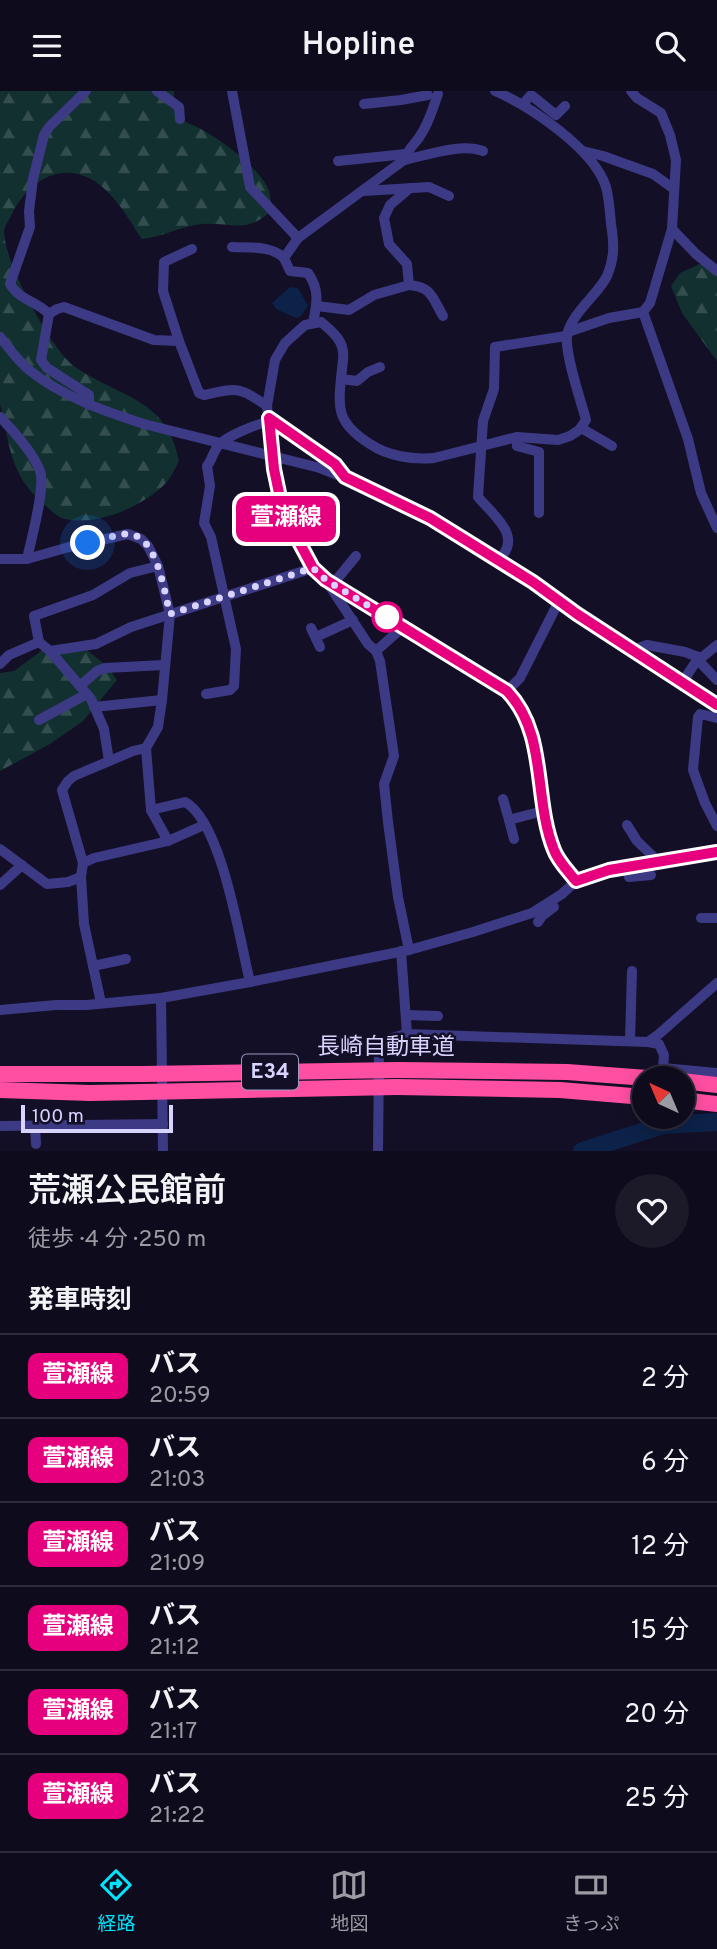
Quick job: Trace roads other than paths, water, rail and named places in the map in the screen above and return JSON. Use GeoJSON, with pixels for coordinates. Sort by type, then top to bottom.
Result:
{"type":"FeatureCollection","features":[{"type":"Feature","properties":{"kind":"highway","name":"長崎自動車道"},"geometry":{"type":"LineString","coordinates":[[0,1090],[142,1092],[566,1072],[632,1077]]}},
{"type":"Feature","properties":{"kind":"highway","name":"長崎自動車道"},"geometry":{"type":"LineString","coordinates":[[0,1074],[397,1079],[632,1096]]}},
{"type":"Feature","properties":{"kind":"highway"},"geometry":{"type":"LineString","coordinates":[[695,1082],[717,1085]]}},
{"type":"Feature","properties":{"kind":"highway"},"geometry":{"type":"LineString","coordinates":[[695,1101],[717,1104]]}},
{"type":"Feature","properties":{"kind":"street"},"geometry":{"type":"LineString","coordinates":[[50,314],[14,291],[10,284],[30,227],[33,179],[44,135],[86,91]]}},
{"type":"Feature","properties":{"kind":"street"},"geometry":{"type":"LineString","coordinates":[[157,91],[179,107],[180,119]]}},
{"type":"Feature","properties":{"kind":"street"},"geometry":{"type":"LineString","coordinates":[[232,91],[250,187],[298,238]]}},
{"type":"Feature","properties":{"kind":"street"},"geometry":{"type":"LineString","coordinates":[[496,91],[534,111],[582,151],[594,165],[606,187],[614,243],[613,260],[606,279],[575,317],[567,334],[568,353],[586,420],[581,428],[570,436],[558,440],[517,437],[480,445],[460,453],[420,459],[389,453],[350,431],[339,401],[344,351],[340,340],[321,322],[306,324],[285,343],[275,360],[269,415],[274,469],[283,512],[313,568],[330,582],[507,691],[517,702],[527,719],[537,759],[543,810],[554,851],[576,881]]}},
{"type":"Feature","properties":{"kind":"street"},"geometry":{"type":"LineString","coordinates":[[498,560],[506,553],[509,541],[507,531],[478,497],[480,445],[483,421],[494,389],[495,347],[567,334],[609,318],[643,311],[650,303],[672,229],[676,160],[670,135],[660,113],[631,91]]}},
{"type":"Feature","properties":{"kind":"street"},"geometry":{"type":"LineString","coordinates":[[284,258],[298,238],[364,191],[405,157],[428,123],[435,93],[363,104]]}},
{"type":"Feature","properties":{"kind":"street"},"geometry":{"type":"LineString","coordinates":[[523,104],[531,95],[556,115],[565,106]]}},
{"type":"Feature","properties":{"kind":"street"},"geometry":{"type":"LineString","coordinates":[[338,161],[405,157],[460,149],[483,152]]}},
{"type":"Feature","properties":{"kind":"street"},"geometry":{"type":"LineString","coordinates":[[582,151],[653,174],[674,189]]}},
{"type":"Feature","properties":{"kind":"street"},"geometry":{"type":"LineString","coordinates":[[364,191],[429,187],[449,196]]}},
{"type":"Feature","properties":{"kind":"street"},"geometry":{"type":"LineString","coordinates":[[409,285],[407,264],[389,244],[384,218],[390,205],[410,188]]}},
{"type":"Feature","properties":{"kind":"street"},"geometry":{"type":"LineString","coordinates":[[672,229],[717,271]]}},
{"type":"Feature","properties":{"kind":"street"},"geometry":{"type":"LineString","coordinates":[[232,247],[266,249],[279,253],[290,271],[308,273],[316,284],[317,306],[313,323]]}},
{"type":"Feature","properties":{"kind":"street"},"geometry":{"type":"LineString","coordinates":[[192,249],[164,262],[163,291],[199,393],[204,395],[234,388],[250,393],[269,415],[335,464],[345,477]]}},
{"type":"Feature","properties":{"kind":"street"},"geometry":{"type":"LineString","coordinates":[[317,306],[349,310],[374,295],[409,285],[421,286],[428,291],[443,316]]}},
{"type":"Feature","properties":{"kind":"street"},"geometry":{"type":"LineString","coordinates":[[89,405],[89,395],[47,368],[41,360],[50,314],[57,309],[64,307],[154,340],[179,341]]}},
{"type":"Feature","properties":{"kind":"street"},"geometry":{"type":"LineString","coordinates":[[643,311],[688,439],[701,493],[717,528]]}},
{"type":"Feature","properties":{"kind":"street"},"geometry":{"type":"LineString","coordinates":[[0,337],[28,369],[73,398],[89,405],[144,424],[320,468],[345,477],[430,518],[533,582],[717,705]]}},
{"type":"Feature","properties":{"kind":"street"},"geometry":{"type":"LineString","coordinates":[[341,379],[357,381],[380,367]]}},
{"type":"Feature","properties":{"kind":"street"},"geometry":{"type":"LineString","coordinates":[[205,694],[230,690],[234,686],[236,649],[211,537],[204,523],[210,485],[207,466],[217,447],[269,415]]}},
{"type":"Feature","properties":{"kind":"street"},"geometry":{"type":"LineString","coordinates":[[0,417],[19,436],[41,471],[42,487],[27,559]]}},
{"type":"Feature","properties":{"kind":"street"},"geometry":{"type":"LineString","coordinates":[[581,428],[612,446]]}},
{"type":"Feature","properties":{"kind":"street"},"geometry":{"type":"LineString","coordinates":[[517,437],[517,446],[539,452],[539,513]]}},
{"type":"Feature","properties":{"kind":"street"},"geometry":{"type":"LineString","coordinates":[[0,559],[27,559],[128,534],[141,539],[148,546],[158,566],[170,614],[158,727],[146,748],[151,810],[168,841]]}},
{"type":"Feature","properties":{"kind":"street"},"geometry":{"type":"LineString","coordinates":[[330,582],[356,555]]}},
{"type":"Feature","properties":{"kind":"street"},"geometry":{"type":"LineString","coordinates":[[109,761],[104,729],[94,707],[50,651],[39,642],[34,616],[93,595],[130,573],[158,566]]}},
{"type":"Feature","properties":{"kind":"street"},"geometry":{"type":"LineString","coordinates":[[50,651],[96,643],[131,627],[313,568]]}},
{"type":"Feature","properties":{"kind":"street"},"geometry":{"type":"LineString","coordinates":[[330,582],[368,644],[376,651],[383,672],[394,756],[384,784],[405,950],[407,1034]]}},
{"type":"Feature","properties":{"kind":"street"},"geometry":{"type":"LineString","coordinates":[[507,691],[520,678],[559,601]]}},
{"type":"Feature","properties":{"kind":"street"},"geometry":{"type":"LineString","coordinates":[[316,637],[353,619]]}},
{"type":"Feature","properties":{"kind":"street"},"geometry":{"type":"LineString","coordinates":[[376,651],[403,627]]}},
{"type":"Feature","properties":{"kind":"street"},"geometry":{"type":"LineString","coordinates":[[0,664],[9,655],[39,642]]}},
{"type":"Feature","properties":{"kind":"street"},"geometry":{"type":"LineString","coordinates":[[632,650],[647,645],[685,652],[700,659],[717,680]]}},
{"type":"Feature","properties":{"kind":"street"},"geometry":{"type":"LineString","coordinates":[[682,683],[700,659],[717,645]]}},
{"type":"Feature","properties":{"kind":"street"},"geometry":{"type":"LineString","coordinates":[[39,720],[83,690],[97,671],[104,668],[164,666]]}},
{"type":"Feature","properties":{"kind":"street"},"geometry":{"type":"LineString","coordinates":[[94,707],[162,700]]}},
{"type":"Feature","properties":{"kind":"street"},"geometry":{"type":"LineString","coordinates":[[717,718],[700,714],[698,717],[693,770],[717,826]]}},
{"type":"Feature","properties":{"kind":"street"},"geometry":{"type":"LineString","coordinates":[[101,1003],[84,924],[81,877],[83,863],[62,790],[74,776],[146,748]]}},
{"type":"Feature","properties":{"kind":"street"},"geometry":{"type":"LineString","coordinates":[[503,799],[514,839]]}},
{"type":"Feature","properties":{"kind":"street"},"geometry":{"type":"LineString","coordinates":[[151,810],[186,802],[204,825],[216,848],[228,882],[250,982]]}},
{"type":"Feature","properties":{"kind":"street"},"geometry":{"type":"LineString","coordinates":[[509,820],[543,810]]}},
{"type":"Feature","properties":{"kind":"street"},"geometry":{"type":"LineString","coordinates":[[83,863],[168,841],[204,825]]}},
{"type":"Feature","properties":{"kind":"street"},"geometry":{"type":"LineString","coordinates":[[627,825],[633,836],[658,861]]}},
{"type":"Feature","properties":{"kind":"street"},"geometry":{"type":"LineString","coordinates":[[0,849],[47,884],[68,882],[81,877]]}},
{"type":"Feature","properties":{"kind":"street"},"geometry":{"type":"LineString","coordinates":[[0,1010],[161,998],[405,950],[532,913],[576,881],[609,870],[717,852]]}},
{"type":"Feature","properties":{"kind":"street"},"geometry":{"type":"LineString","coordinates":[[0,885],[22,865]]}},
{"type":"Feature","properties":{"kind":"street"},"geometry":{"type":"LineString","coordinates":[[626,868],[629,877],[651,875]]}},
{"type":"Feature","properties":{"kind":"street"},"geometry":{"type":"LineString","coordinates":[[538,922],[559,904],[556,898]]}},
{"type":"Feature","properties":{"kind":"street"},"geometry":{"type":"LineString","coordinates":[[701,918],[717,918]]}},
{"type":"Feature","properties":{"kind":"street"},"geometry":{"type":"LineString","coordinates":[[93,966],[125,959]]}},
{"type":"Feature","properties":{"kind":"street"},"geometry":{"type":"LineString","coordinates":[[630,1041],[632,971]]}},
{"type":"Feature","properties":{"kind":"street"},"geometry":{"type":"LineString","coordinates":[[648,1042],[717,983]]}},
{"type":"Feature","properties":{"kind":"street"},"geometry":{"type":"LineString","coordinates":[[161,998],[163,1151]]}},
{"type":"Feature","properties":{"kind":"street"},"geometry":{"type":"LineString","coordinates":[[406,1015],[438,1016]]}},
{"type":"Feature","properties":{"kind":"street"},"geometry":{"type":"LineString","coordinates":[[378,1151],[379,1053],[382,1045],[390,1038],[407,1034],[648,1042],[659,1044],[664,1055],[663,1068],[717,1073]]}},
{"type":"Feature","properties":{"kind":"street"},"geometry":{"type":"LineString","coordinates":[[0,1126],[163,1124]]}},
{"type":"Feature","properties":{"kind":"street"},"geometry":{"type":"LineString","coordinates":[[35,1126],[36,1144]]}},
{"type":"Feature","properties":{"kind":"water"},"geometry":{"type":"Polygon","coordinates":[[[290,287],[298,288],[308,306],[300,317],[296,318],[276,309],[272,303],[290,287]]]}},
{"type":"Feature","properties":{"kind":"waterway"},"geometry":{"type":"LineString","coordinates":[[582,1151],[663,1125],[717,1122]]}}]}
